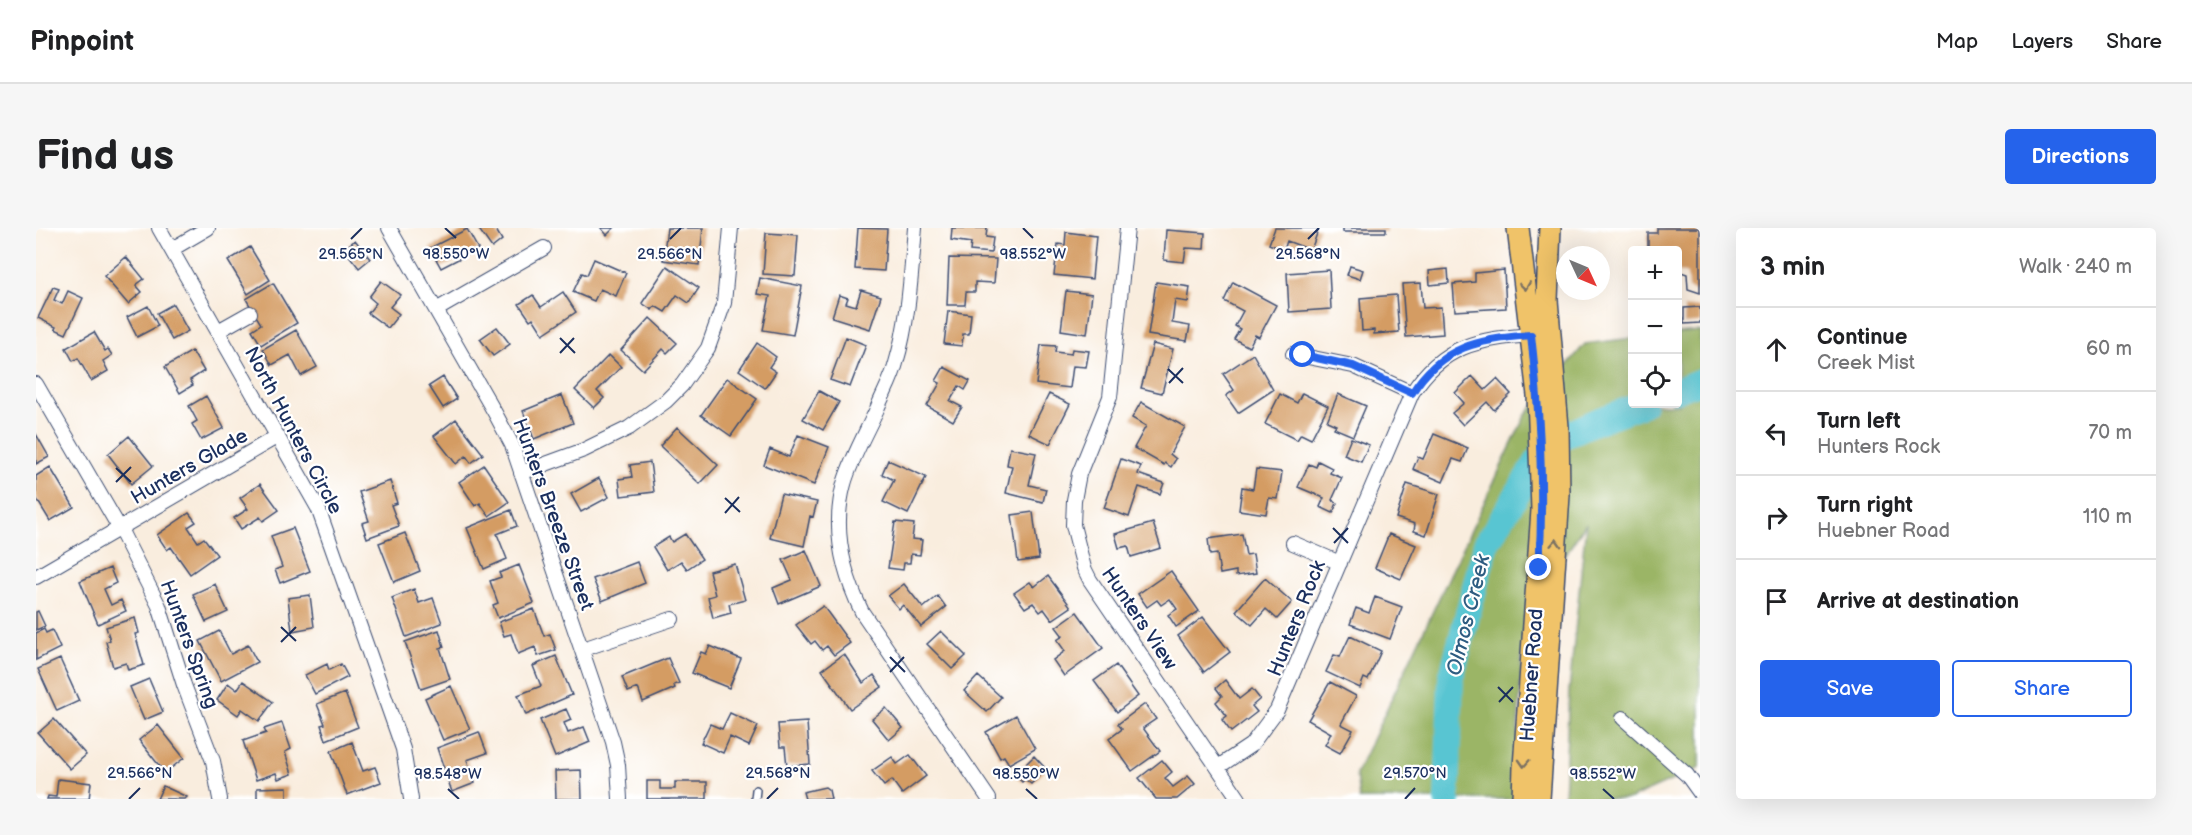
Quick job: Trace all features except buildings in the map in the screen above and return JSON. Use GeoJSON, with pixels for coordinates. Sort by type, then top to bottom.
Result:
{"type":"FeatureCollection","features":[{"type":"Feature","properties":{"kind":"main road","name":"Huebner Road"},"geometry":{"type":"LineString","coordinates":[[1518,228],[1538,394],[1542,510],[1523,799]]}},
{"type":"Feature","properties":{"kind":"main road","name":"Huebner Road"},"geometry":{"type":"LineString","coordinates":[[1539,799],[1559,495],[1558,427],[1547,300],[1550,228]]}},
{"type":"Feature","properties":{"kind":"street","name":"North Hunters Circle"},"geometry":{"type":"LineString","coordinates":[[159,228],[318,508],[403,749],[411,799]]}},
{"type":"Feature","properties":{"kind":"street"},"geometry":{"type":"LineString","coordinates":[[172,249],[208,228]]}},
{"type":"Feature","properties":{"kind":"street","name":"Hunters Breeze Street"},"geometry":{"type":"LineString","coordinates":[[389,228],[512,445],[613,742],[618,765],[620,799]]}},
{"type":"Feature","properties":{"kind":"street"},"geometry":{"type":"LineString","coordinates":[[521,473],[584,450],[629,428],[666,401],[682,385],[708,348],[724,303],[731,228]]}},
{"type":"Feature","properties":{"kind":"street"},"geometry":{"type":"LineString","coordinates":[[915,228],[904,335],[896,366],[844,483],[839,507],[842,556],[852,591],[862,612],[989,799]]}},
{"type":"Feature","properties":{"kind":"street","name":"Hunters View"},"geometry":{"type":"LineString","coordinates":[[1127,228],[1110,397],[1079,474],[1074,500],[1073,525],[1084,568],[1090,580],[1239,799]]}},
{"type":"Feature","properties":{"kind":"street"},"geometry":{"type":"LineString","coordinates":[[436,310],[544,248]]}},
{"type":"Feature","properties":{"kind":"street"},"geometry":{"type":"LineString","coordinates":[[218,331],[250,313]]}},
{"type":"Feature","properties":{"kind":"street","name":"Hunters Rock"},"geometry":{"type":"LineString","coordinates":[[1218,768],[1251,745],[1277,710],[1412,393],[1421,379],[1435,364],[1466,345],[1490,338],[1531,335]]}},
{"type":"Feature","properties":{"kind":"street"},"geometry":{"type":"LineString","coordinates":[[1293,354],[1353,366],[1412,393]]}},
{"type":"Feature","properties":{"kind":"street","name":"Hunters Spring"},"geometry":{"type":"LineString","coordinates":[[36,384],[120,529],[159,606],[184,685],[213,761],[220,799]]}},
{"type":"Feature","properties":{"kind":"street","name":"Hunters Glade"},"geometry":{"type":"LineString","coordinates":[[36,577],[278,436]]}},
{"type":"Feature","properties":{"kind":"street"},"geometry":{"type":"LineString","coordinates":[[1293,543],[1340,562]]}},
{"type":"Feature","properties":{"kind":"street"},"geometry":{"type":"LineString","coordinates":[[583,649],[672,619]]}},
{"type":"Feature","properties":{"kind":"street"},"geometry":{"type":"LineString","coordinates":[[1623,718],[1688,775],[1700,794]]}},
{"type":"Feature","properties":{"kind":"lane"},"geometry":{"type":"LineString","coordinates":[[755,799],[756,790]]}},
{"type":"Feature","properties":{"kind":"green space"},"geometry":{"type":"Polygon","coordinates":[[[1700,331],[1700,768],[1630,799],[1564,799],[1569,691],[1586,523],[1524,619],[1514,799],[1359,799],[1356,774],[1525,416],[1585,344],[1628,339],[1628,408],[1682,408],[1682,333],[1700,331]]]}},
{"type":"Feature","properties":{"kind":"waterway","name":"Olmos Creek"},"geometry":{"type":"LineString","coordinates":[[1682,388],[1700,381]]}},
{"type":"Feature","properties":{"kind":"waterway","name":"Olmos Creek"},"geometry":{"type":"LineString","coordinates":[[1447,799],[1451,678],[1486,544],[1549,443],[1632,408]]}},
{"type":"Feature","properties":{"kind":"route"},"geometry":{"type":"LineString","coordinates":[[1303,355],[1353,366],[1412,393],[1435,364],[1466,345],[1490,338],[1531,335],[1542,465],[1539,568]]}}]}
